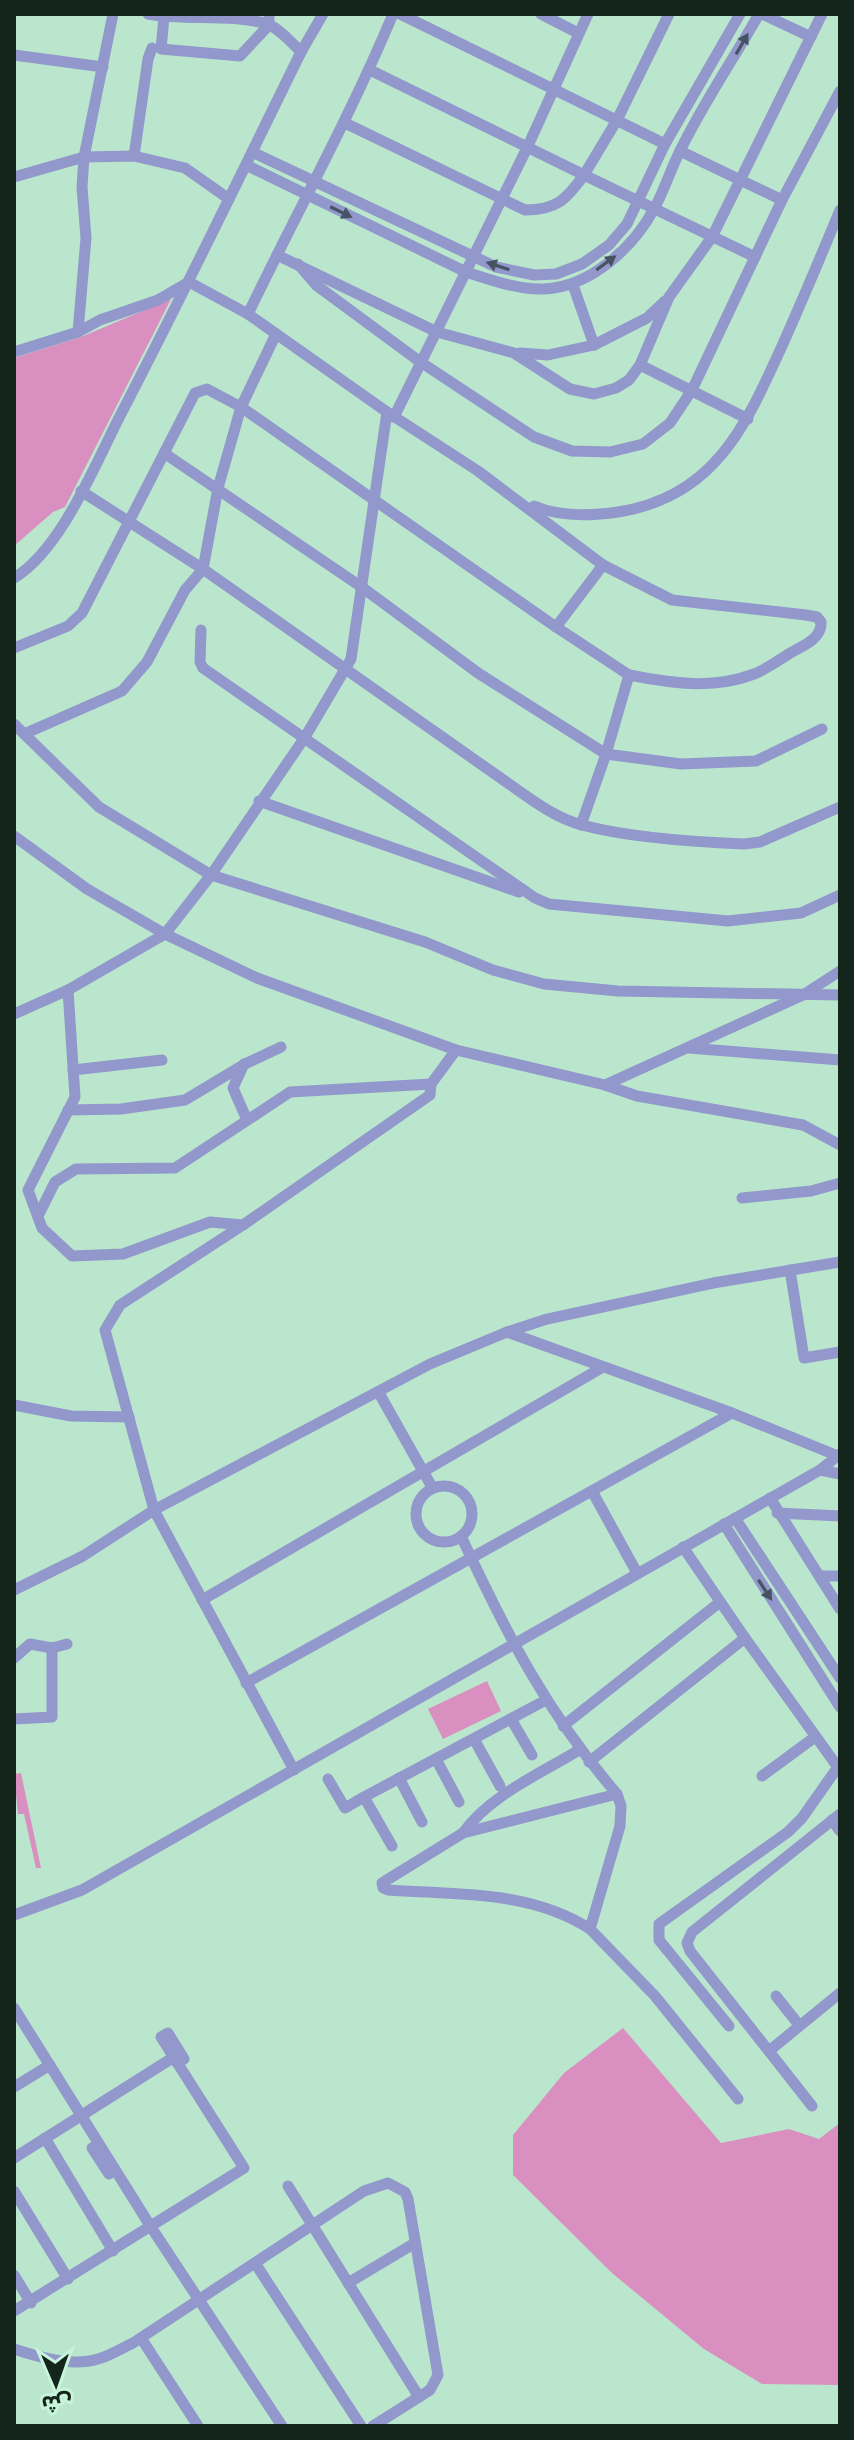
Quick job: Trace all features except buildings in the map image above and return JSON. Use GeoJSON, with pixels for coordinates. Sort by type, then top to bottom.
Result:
{"type":"FeatureCollection","features":[{"type":"Feature","properties":{"kind":"street"},"geometry":{"type":"LineString","coordinates":[[78,332],[86,238],[82,187],[84,157],[113,14]]}},
{"type":"Feature","properties":{"kind":"street"},"geometry":{"type":"LineString","coordinates":[[148,14],[269,19],[301,52]]}},
{"type":"Feature","properties":{"kind":"street"},"geometry":{"type":"LineString","coordinates":[[14,578],[40,557],[81,491],[189,282],[301,52],[323,14]]}},
{"type":"Feature","properties":{"kind":"street"},"geometry":{"type":"LineString","coordinates":[[248,314],[345,123],[393,14]]}},
{"type":"Feature","properties":{"kind":"street"},"geometry":{"type":"LineString","coordinates":[[400,14],[665,144]]}},
{"type":"Feature","properties":{"kind":"street"},"geometry":{"type":"LineString","coordinates":[[541,14],[578,33]]}},
{"type":"Feature","properties":{"kind":"street"},"geometry":{"type":"LineString","coordinates":[[14,1014],[68,990],[165,934],[211,875],[305,737],[345,670],[351,659],[390,414],[437,332],[588,14]]}},
{"type":"Feature","properties":{"kind":"street"},"geometry":{"type":"LineString","coordinates":[[345,123],[525,210],[554,207],[584,175],[617,120],[669,14]]}},
{"type":"Feature","properties":{"kind":"street"},"geometry":{"type":"LineString","coordinates":[[252,152],[496,267],[534,275],[556,274],[582,264],[609,245],[627,224],[665,144],[740,14]]}},
{"type":"Feature","properties":{"kind":"street"},"geometry":{"type":"LineString","coordinates":[[246,165],[466,272],[503,284],[543,289],[573,285],[612,260],[633,239],[654,210],[680,151],[761,14],[811,37]]}},
{"type":"Feature","properties":{"kind":"street"},"geometry":{"type":"LineString","coordinates":[[277,255],[437,332],[514,353],[548,355],[594,345],[647,318],[669,297],[712,237],[822,14]]}},
{"type":"Feature","properties":{"kind":"street"},"geometry":{"type":"LineString","coordinates":[[164,17],[161,49],[240,56],[269,19]]}},
{"type":"Feature","properties":{"kind":"street"},"geometry":{"type":"LineString","coordinates":[[134,156],[152,48]]}},
{"type":"Feature","properties":{"kind":"street"},"geometry":{"type":"LineString","coordinates":[[14,55],[103,67]]}},
{"type":"Feature","properties":{"kind":"street"},"geometry":{"type":"LineString","coordinates":[[370,70],[755,257]]}},
{"type":"Feature","properties":{"kind":"street"},"geometry":{"type":"LineString","coordinates":[[298,264],[316,285],[419,361],[534,437],[572,451],[610,452],[643,444],[670,423],[692,390],[782,200],[840,91]]}},
{"type":"Feature","properties":{"kind":"street"},"geometry":{"type":"LineString","coordinates":[[680,151],[782,200]]}},
{"type":"Feature","properties":{"kind":"street"},"geometry":{"type":"LineString","coordinates":[[14,177],[84,157],[134,156],[185,168],[229,199]]}},
{"type":"Feature","properties":{"kind":"street"},"geometry":{"type":"LineString","coordinates":[[518,500],[544,511],[599,515],[632,510],[662,500],[705,472],[727,449],[748,419],[840,210]]}},
{"type":"Feature","properties":{"kind":"street"},"geometry":{"type":"LineString","coordinates":[[14,352],[78,332],[100,320],[158,300],[189,282]]}},
{"type":"Feature","properties":{"kind":"street"},"geometry":{"type":"LineString","coordinates":[[14,648],[68,626],[82,613],[195,393],[207,389],[241,407],[629,675],[679,685],[718,682],[754,674],[812,641],[819,632],[821,622],[817,617],[672,600],[603,565],[478,471],[390,414],[248,314],[189,282]]}},
{"type":"Feature","properties":{"kind":"street"},"geometry":{"type":"LineString","coordinates":[[573,285],[594,345]]}},
{"type":"Feature","properties":{"kind":"street"},"geometry":{"type":"LineString","coordinates":[[514,353],[570,389],[594,394],[616,388],[629,380],[640,365],[669,297]]}},
{"type":"Feature","properties":{"kind":"street"},"geometry":{"type":"LineString","coordinates":[[24,734],[122,691],[147,662],[185,590],[203,569],[218,488],[241,407],[276,334]]}},
{"type":"Feature","properties":{"kind":"street"},"geometry":{"type":"LineString","coordinates":[[640,365],[748,419]]}},
{"type":"Feature","properties":{"kind":"street"},"geometry":{"type":"LineString","coordinates":[[164,453],[363,588],[478,673],[606,754],[681,764],[756,761],[822,729]]}},
{"type":"Feature","properties":{"kind":"street"},"geometry":{"type":"LineString","coordinates":[[81,491],[203,569],[536,803],[581,825],[744,844],[760,842],[840,807]]}},
{"type":"Feature","properties":{"kind":"street"},"geometry":{"type":"LineString","coordinates":[[556,627],[603,565]]}},
{"type":"Feature","properties":{"kind":"street"},"geometry":{"type":"LineString","coordinates":[[201,630],[200,662],[203,668],[535,898]]}},
{"type":"Feature","properties":{"kind":"street"},"geometry":{"type":"LineString","coordinates":[[581,825],[629,675]]}},
{"type":"Feature","properties":{"kind":"street"},"geometry":{"type":"LineString","coordinates":[[14,724],[99,807],[211,875],[425,942],[493,970],[544,984],[618,991],[840,995]]}},
{"type":"Feature","properties":{"kind":"street"},"geometry":{"type":"LineString","coordinates":[[259,801],[549,904],[728,921],[801,913],[840,895]]}},
{"type":"Feature","properties":{"kind":"street"},"geometry":{"type":"LineString","coordinates":[[14,836],[87,889],[165,934],[257,978],[456,1050],[605,1085],[637,1096],[803,1125],[840,1145]]}},
{"type":"Feature","properties":{"kind":"street"},"geometry":{"type":"LineString","coordinates":[[605,1085],[803,995],[840,971]]}},
{"type":"Feature","properties":{"kind":"street"},"geometry":{"type":"LineString","coordinates":[[68,990],[75,1097],[28,1190],[42,1228],[72,1256],[123,1254],[210,1222],[243,1225]]}},
{"type":"Feature","properties":{"kind":"street"},"geometry":{"type":"LineString","coordinates":[[68,1110],[121,1109],[185,1100],[245,1064],[281,1047]]}},
{"type":"Feature","properties":{"kind":"street"},"geometry":{"type":"LineString","coordinates":[[686,1047],[840,1060]]}},
{"type":"Feature","properties":{"kind":"street"},"geometry":{"type":"LineString","coordinates":[[294,1770],[154,1510],[105,1330],[120,1305],[243,1225],[430,1095],[431,1084],[456,1050]]}},
{"type":"Feature","properties":{"kind":"street"},"geometry":{"type":"LineString","coordinates":[[73,1070],[162,1060]]}},
{"type":"Feature","properties":{"kind":"street"},"geometry":{"type":"LineString","coordinates":[[245,1064],[233,1088],[247,1120]]}},
{"type":"Feature","properties":{"kind":"street"},"geometry":{"type":"LineString","coordinates":[[38,1216],[55,1182],[76,1169],[175,1168],[290,1092],[431,1084]]}},
{"type":"Feature","properties":{"kind":"street"},"geometry":{"type":"LineString","coordinates":[[742,1198],[811,1191],[840,1183]]}},
{"type":"Feature","properties":{"kind":"street"},"geometry":{"type":"LineString","coordinates":[[14,1590],[83,1556],[154,1510],[430,1364],[507,1332],[562,1316],[713,1283],[840,1262]]}},
{"type":"Feature","properties":{"kind":"street"},"geometry":{"type":"LineString","coordinates":[[790,1270],[804,1358],[840,1352]]}},
{"type":"Feature","properties":{"kind":"street"},"geometry":{"type":"LineString","coordinates":[[507,1332],[839,1455]]}},
{"type":"Feature","properties":{"kind":"street"},"geometry":{"type":"LineString","coordinates":[[202,1600],[603,1367]]}},
{"type":"Feature","properties":{"kind":"street"},"geometry":{"type":"LineString","coordinates":[[379,1393],[432,1487]]}},
{"type":"Feature","properties":{"kind":"street"},"geometry":{"type":"LineString","coordinates":[[14,1405],[71,1416],[129,1417]]}},
{"type":"Feature","properties":{"kind":"street"},"geometry":{"type":"LineString","coordinates":[[246,1683],[732,1413]]}},
{"type":"Feature","properties":{"kind":"street"},"geometry":{"type":"LineString","coordinates":[[14,1915],[82,1890],[820,1470],[839,1455]]}},
{"type":"Feature","properties":{"kind":"street"},"geometry":{"type":"LineString","coordinates":[[820,1470],[840,1474]]}},
{"type":"Feature","properties":{"kind":"street"},"geometry":{"type":"LineString","coordinates":[[432,1487],[459,1489],[471,1503],[472,1521],[461,1536],[444,1542],[434,1540],[419,1528],[416,1520],[418,1501],[432,1487]]}},
{"type":"Feature","properties":{"kind":"street"},"geometry":{"type":"LineString","coordinates":[[592,1491],[637,1573]]}},
{"type":"Feature","properties":{"kind":"street"},"geometry":{"type":"LineString","coordinates":[[770,1498],[840,1609]]}},
{"type":"Feature","properties":{"kind":"street"},"geometry":{"type":"LineString","coordinates":[[777,1513],[840,1516]]}},
{"type":"Feature","properties":{"kind":"street"},"geometry":{"type":"LineString","coordinates":[[729,1521],[840,1678]]}},
{"type":"Feature","properties":{"kind":"street"},"geometry":{"type":"LineString","coordinates":[[729,1521],[840,1707]]}},
{"type":"Feature","properties":{"kind":"street"},"geometry":{"type":"LineString","coordinates":[[461,1536],[512,1644],[579,1750],[617,1794],[621,1806],[620,1826],[590,1929]]}},
{"type":"Feature","properties":{"kind":"street"},"geometry":{"type":"LineString","coordinates":[[683,1547],[815,1737],[839,1765],[815,1802],[788,1832],[659,1924],[659,1940],[729,2026]]}},
{"type":"Feature","properties":{"kind":"street"},"geometry":{"type":"LineString","coordinates":[[820,1576],[840,1576]]}},
{"type":"Feature","properties":{"kind":"street"},"geometry":{"type":"LineString","coordinates":[[563,1726],[720,1602]]}},
{"type":"Feature","properties":{"kind":"street"},"geometry":{"type":"LineString","coordinates":[[589,1762],[745,1638]]}},
{"type":"Feature","properties":{"kind":"street"},"geometry":{"type":"LineString","coordinates":[[14,1658],[30,1644],[52,1648],[67,1644]]}},
{"type":"Feature","properties":{"kind":"street"},"geometry":{"type":"LineString","coordinates":[[14,1719],[52,1717],[52,1648]]}},
{"type":"Feature","properties":{"kind":"street"},"geometry":{"type":"LineString","coordinates":[[328,1779],[345,1808],[546,1700]]}},
{"type":"Feature","properties":{"kind":"street"},"geometry":{"type":"LineString","coordinates":[[511,1719],[532,1755]]}},
{"type":"Feature","properties":{"kind":"street"},"geometry":{"type":"LineString","coordinates":[[762,1776],[815,1737]]}},
{"type":"Feature","properties":{"kind":"street"},"geometry":{"type":"LineString","coordinates":[[474,1739],[500,1786]]}},
{"type":"Feature","properties":{"kind":"street"},"geometry":{"type":"LineString","coordinates":[[463,1833],[471,1821],[506,1793],[579,1750]]}},
{"type":"Feature","properties":{"kind":"street"},"geometry":{"type":"LineString","coordinates":[[436,1759],[459,1802]]}},
{"type":"Feature","properties":{"kind":"street"},"geometry":{"type":"LineString","coordinates":[[399,1778],[422,1822]]}},
{"type":"Feature","properties":{"kind":"street"},"geometry":{"type":"LineString","coordinates":[[617,1794],[463,1833],[386,1880],[382,1883],[383,1888],[506,1898],[542,1905],[590,1929],[655,1996],[738,2099]]}},
{"type":"Feature","properties":{"kind":"street"},"geometry":{"type":"LineString","coordinates":[[364,1797],[392,1846]]}},
{"type":"Feature","properties":{"kind":"street"},"geometry":{"type":"LineString","coordinates":[[812,2106],[690,1951],[687,1939],[836,1817],[840,1831]]}},
{"type":"Feature","properties":{"kind":"street"},"geometry":{"type":"LineString","coordinates":[[769,2051],[840,1993]]}},
{"type":"Feature","properties":{"kind":"street"},"geometry":{"type":"LineString","coordinates":[[776,1996],[799,2025]]}},
{"type":"Feature","properties":{"kind":"street"},"geometry":{"type":"LineString","coordinates":[[15,2012],[99,2144],[92,2148],[109,2174],[118,2174],[114,2182],[142,2233],[199,2300],[282,2426]]}},
{"type":"Feature","properties":{"kind":"street"},"geometry":{"type":"LineString","coordinates":[[14,2158],[176,2060],[237,2173],[233,2183],[216,2193],[213,2188],[201,2195],[205,2201],[190,2211],[180,2209],[179,2218],[166,2225],[163,2220],[94,2263],[98,2270],[83,2279],[71,2278]]}},
{"type":"Feature","properties":{"kind":"street"},"geometry":{"type":"LineString","coordinates":[[14,2087],[50,2065]]}},
{"type":"Feature","properties":{"kind":"street"},"geometry":{"type":"LineString","coordinates":[[45,2138],[65,2172],[58,2176],[113,2251]]}},
{"type":"Feature","properties":{"kind":"street"},"geometry":{"type":"LineString","coordinates":[[14,2349],[60,2360],[89,2362],[107,2356],[141,2338],[364,2191],[388,2183],[405,2192],[438,2375],[434,2386],[373,2426]]}},
{"type":"Feature","properties":{"kind":"street"},"geometry":{"type":"LineString","coordinates":[[288,2186],[419,2397]]}},
{"type":"Feature","properties":{"kind":"street"},"geometry":{"type":"LineString","coordinates":[[14,2311],[51,2290],[55,2297],[70,2287],[71,2278],[55,2258],[51,2261],[15,2203],[17,2196]]}},
{"type":"Feature","properties":{"kind":"street"},"geometry":{"type":"LineString","coordinates":[[348,2283],[415,2243]]}},
{"type":"Feature","properties":{"kind":"street"},"geometry":{"type":"LineString","coordinates":[[255,2263],[361,2426]]}},
{"type":"Feature","properties":{"kind":"street"},"geometry":{"type":"LineString","coordinates":[[16,2281],[35,2301]]}},
{"type":"Feature","properties":{"kind":"street"},"geometry":{"type":"LineString","coordinates":[[141,2338],[198,2426]]}},
{"type":"Feature","properties":{"kind":"shaded area"},"geometry":{"type":"Polygon","coordinates":[[[171,299],[65,507],[53,512],[14,546],[14,358],[81,337],[171,299]]]}},
{"type":"Feature","properties":{"kind":"shaded area"},"geometry":{"type":"Polygon","coordinates":[[[487,1681],[501,1711],[443,1739],[428,1709],[487,1681]]]}},
{"type":"Feature","properties":{"kind":"shaded area"},"geometry":{"type":"Polygon","coordinates":[[[21,1773],[41,1868],[36,1868],[24,1814],[18,1814],[14,1774],[21,1773]]]}},
{"type":"Feature","properties":{"kind":"shaded area"},"geometry":{"type":"Polygon","coordinates":[[[623,2028],[721,2143],[789,2129],[819,2139],[840,2123],[840,2385],[762,2384],[704,2349],[612,2273],[513,2175],[513,2135],[564,2073],[623,2028]]]}}]}
